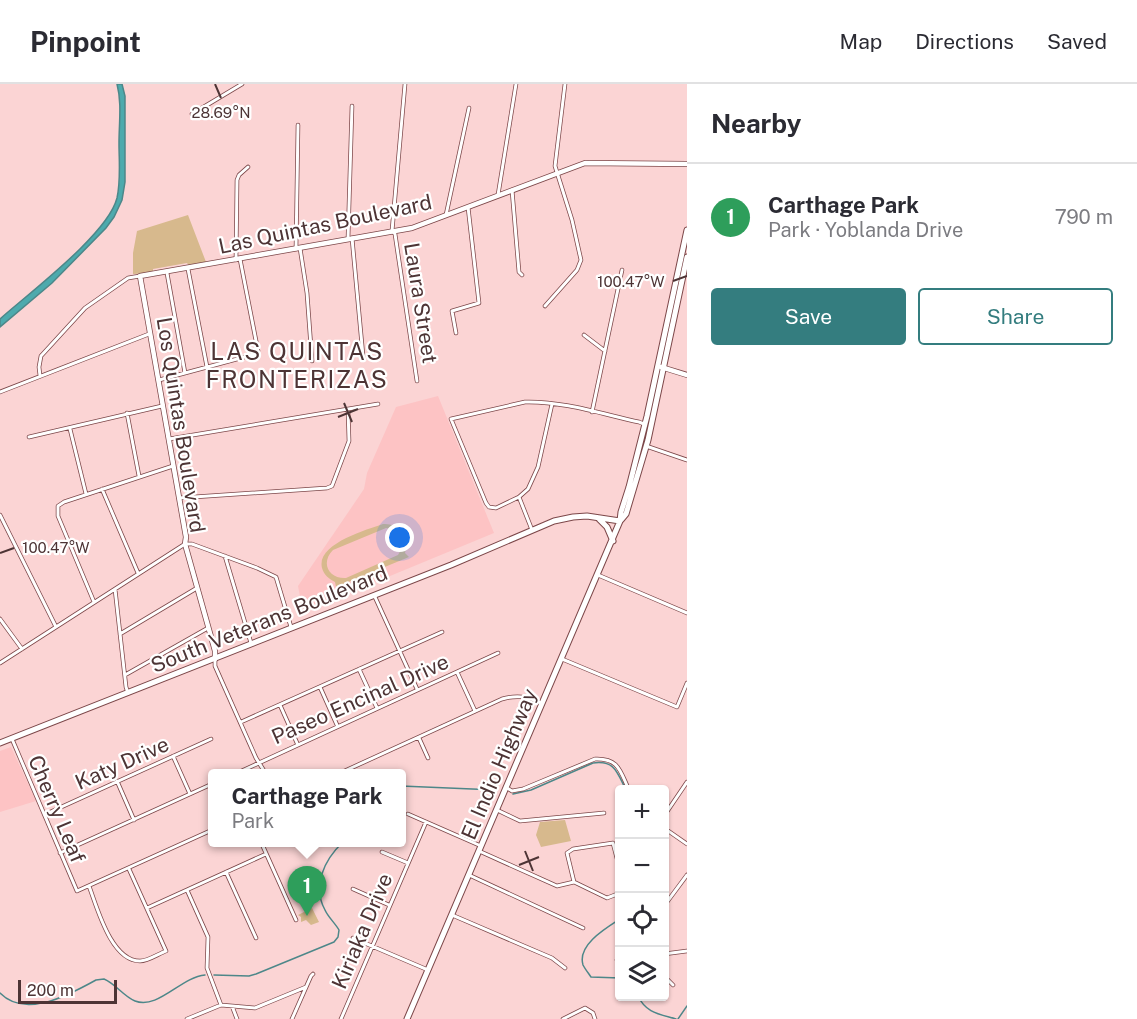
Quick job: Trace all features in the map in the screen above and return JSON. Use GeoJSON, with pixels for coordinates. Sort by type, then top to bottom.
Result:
{"type":"FeatureCollection","features":[{"type":"Feature","properties":{"kind":"main road","name":"El Indio Highway"},"geometry":{"type":"LineString","coordinates":[[661,367],[687,230]]}},
{"type":"Feature","properties":{"kind":"main road","name":"El Indio Highway"},"geometry":{"type":"LineString","coordinates":[[407,1019],[613,541],[648,426],[687,257]]}},
{"type":"Feature","properties":{"kind":"main road","name":"El Indio Highway"},"geometry":{"type":"LineString","coordinates":[[620,521],[626,514],[646,446],[648,426]]}},
{"type":"Feature","properties":{"kind":"main road","name":"South Veterans Boulevard"},"geometry":{"type":"LineString","coordinates":[[0,743],[564,518],[595,517],[620,521]]}},
{"type":"Feature","properties":{"kind":"main road"},"geometry":{"type":"LineString","coordinates":[[595,517],[607,527],[613,541]]}},
{"type":"Feature","properties":{"kind":"street"},"geometry":{"type":"LineString","coordinates":[[192,114],[242,84]]}},
{"type":"Feature","properties":{"kind":"street"},"geometry":{"type":"LineString","coordinates":[[498,196],[516,84]]}},
{"type":"Feature","properties":{"kind":"street"},"geometry":{"type":"LineString","coordinates":[[545,306],[577,270],[581,260],[555,161],[565,84]]}},
{"type":"Feature","properties":{"kind":"street","name":"Laura Street"},"geometry":{"type":"LineString","coordinates":[[405,85],[392,231],[395,234],[417,381]]}},
{"type":"Feature","properties":{"kind":"street"},"geometry":{"type":"LineString","coordinates":[[352,106],[350,239],[363,356]]}},
{"type":"Feature","properties":{"kind":"street"},"geometry":{"type":"LineString","coordinates":[[446,216],[468,108]]}},
{"type":"Feature","properties":{"kind":"street"},"geometry":{"type":"LineString","coordinates":[[298,125],[298,248],[307,293],[312,361]]}},
{"type":"Feature","properties":{"kind":"street","name":"Las Quintas Boulevard"},"geometry":{"type":"LineString","coordinates":[[140,276],[418,226],[579,164],[594,161],[687,164]]}},
{"type":"Feature","properties":{"kind":"street"},"geometry":{"type":"LineString","coordinates":[[157,380],[256,354],[258,351],[238,259],[237,180],[248,167]]}},
{"type":"Feature","properties":{"kind":"street"},"geometry":{"type":"LineString","coordinates":[[512,190],[519,272],[522,275]]}},
{"type":"Feature","properties":{"kind":"street"},"geometry":{"type":"LineString","coordinates":[[456,333],[452,311],[479,303],[468,207]]}},
{"type":"Feature","properties":{"kind":"street"},"geometry":{"type":"LineString","coordinates":[[188,269],[207,368]]}},
{"type":"Feature","properties":{"kind":"street"},"geometry":{"type":"LineString","coordinates":[[592,412],[622,270]]}},
{"type":"Feature","properties":{"kind":"street"},"geometry":{"type":"LineString","coordinates":[[166,273],[185,373]]}},
{"type":"Feature","properties":{"kind":"street"},"geometry":{"type":"LineString","coordinates":[[40,376],[41,356],[85,308],[128,278],[140,276]]}},
{"type":"Feature","properties":{"kind":"street","name":"Los Quintas Boulevard"},"geometry":{"type":"LineString","coordinates":[[94,602],[185,544],[186,537],[179,498],[170,467],[168,440],[140,276]]}},
{"type":"Feature","properties":{"kind":"street"},"geometry":{"type":"LineString","coordinates":[[0,392],[149,334]]}},
{"type":"Feature","properties":{"kind":"street"},"geometry":{"type":"LineString","coordinates":[[584,335],[605,351]]}},
{"type":"Feature","properties":{"kind":"street"},"geometry":{"type":"LineString","coordinates":[[661,367],[687,375]]}},
{"type":"Feature","properties":{"kind":"street"},"geometry":{"type":"LineString","coordinates":[[552,404],[533,479],[528,489],[519,497],[498,507],[489,507],[451,419],[525,402],[552,404],[639,422],[648,426]]}},
{"type":"Feature","properties":{"kind":"street"},"geometry":{"type":"LineString","coordinates":[[168,440],[378,404]]}},
{"type":"Feature","properties":{"kind":"street"},"geometry":{"type":"LineString","coordinates":[[30,436],[70,429],[162,406]]}},
{"type":"Feature","properties":{"kind":"street"},"geometry":{"type":"LineString","coordinates":[[179,498],[332,486],[349,441],[348,409]]}},
{"type":"Feature","properties":{"kind":"street"},"geometry":{"type":"LineString","coordinates":[[127,413],[139,476]]}},
{"type":"Feature","properties":{"kind":"street"},"geometry":{"type":"LineString","coordinates":[[70,429],[87,494]]}},
{"type":"Feature","properties":{"kind":"street"},"geometry":{"type":"LineString","coordinates":[[646,446],[687,460]]}},
{"type":"Feature","properties":{"kind":"street"},"geometry":{"type":"LineString","coordinates":[[0,663],[94,602],[58,516],[58,506],[170,467]]}},
{"type":"Feature","properties":{"kind":"street"},"geometry":{"type":"LineString","coordinates":[[102,489],[138,573]]}},
{"type":"Feature","properties":{"kind":"street"},"geometry":{"type":"LineString","coordinates":[[519,497],[532,530]]}},
{"type":"Feature","properties":{"kind":"street"},"geometry":{"type":"LineString","coordinates":[[0,515],[56,627]]}},
{"type":"Feature","properties":{"kind":"street"},"geometry":{"type":"LineString","coordinates":[[263,769],[215,666],[215,651],[185,544],[192,544],[276,577],[291,628]]}},
{"type":"Feature","properties":{"kind":"street"},"geometry":{"type":"LineString","coordinates":[[225,556],[251,643]]}},
{"type":"Feature","properties":{"kind":"street"},"geometry":{"type":"LineString","coordinates":[[598,575],[687,613]]}},
{"type":"Feature","properties":{"kind":"street"},"geometry":{"type":"LineString","coordinates":[[120,634],[197,588]]}},
{"type":"Feature","properties":{"kind":"street"},"geometry":{"type":"LineString","coordinates":[[115,589],[128,693]]}},
{"type":"Feature","properties":{"kind":"street"},"geometry":{"type":"LineString","coordinates":[[374,595],[417,689]]}},
{"type":"Feature","properties":{"kind":"street"},"geometry":{"type":"LineString","coordinates":[[0,619],[22,649]]}},
{"type":"Feature","properties":{"kind":"street"},"geometry":{"type":"LineString","coordinates":[[125,675],[208,628]]}},
{"type":"Feature","properties":{"kind":"street"},"geometry":{"type":"LineString","coordinates":[[241,722],[442,632]]}},
{"type":"Feature","properties":{"kind":"street","name":"Paseo Encinal Drive"},"geometry":{"type":"LineString","coordinates":[[244,769],[498,652]]}},
{"type":"Feature","properties":{"kind":"street"},"geometry":{"type":"LineString","coordinates":[[562,659],[677,707],[687,683]]}},
{"type":"Feature","properties":{"kind":"street"},"geometry":{"type":"LineString","coordinates":[[359,669],[377,708]]}},
{"type":"Feature","properties":{"kind":"street"},"geometry":{"type":"LineString","coordinates":[[456,671],[475,711]]}},
{"type":"Feature","properties":{"kind":"street"},"geometry":{"type":"LineString","coordinates":[[320,687],[337,725]]}},
{"type":"Feature","properties":{"kind":"street"},"geometry":{"type":"LineString","coordinates":[[349,769],[513,696],[525,697],[543,704]]}},
{"type":"Feature","properties":{"kind":"street"},"geometry":{"type":"LineString","coordinates":[[280,705],[297,743]]}},
{"type":"Feature","properties":{"kind":"street"},"geometry":{"type":"LineString","coordinates":[[419,738],[428,758]]}},
{"type":"Feature","properties":{"kind":"street","name":"Cherry Leaf"},"geometry":{"type":"LineString","coordinates":[[12,739],[77,891],[89,886]]}},
{"type":"Feature","properties":{"kind":"street","name":"Katy Drive"},"geometry":{"type":"LineString","coordinates":[[45,814],[211,739]]}},
{"type":"Feature","properties":{"kind":"street"},"geometry":{"type":"LineString","coordinates":[[173,756],[190,794]]}},
{"type":"Feature","properties":{"kind":"street"},"geometry":{"type":"LineString","coordinates":[[507,788],[512,791],[523,789],[595,759],[614,762],[627,785]]}},
{"type":"Feature","properties":{"kind":"street"},"geometry":{"type":"LineString","coordinates":[[117,782],[134,820]]}},
{"type":"Feature","properties":{"kind":"street"},"geometry":{"type":"LineString","coordinates":[[669,809],[687,782]]}},
{"type":"Feature","properties":{"kind":"street"},"geometry":{"type":"LineString","coordinates":[[60,853],[208,786]]}},
{"type":"Feature","properties":{"kind":"street"},"geometry":{"type":"LineString","coordinates":[[497,810],[520,821],[604,813]]}},
{"type":"Feature","properties":{"kind":"street"},"geometry":{"type":"LineString","coordinates":[[408,814],[556,886],[573,882],[607,898],[615,895]]}},
{"type":"Feature","properties":{"kind":"street","name":"Kiriaka Drive"},"geometry":{"type":"LineString","coordinates":[[340,1019],[426,822]]}},
{"type":"Feature","properties":{"kind":"street"},"geometry":{"type":"LineString","coordinates":[[669,831],[687,844]]}},
{"type":"Feature","properties":{"kind":"street"},"geometry":{"type":"LineString","coordinates":[[129,868],[166,951],[138,962],[120,952],[108,935],[89,886],[208,832]]}},
{"type":"Feature","properties":{"kind":"street"},"geometry":{"type":"LineString","coordinates":[[573,882],[567,853],[573,849],[613,843],[615,851]]}},
{"type":"Feature","properties":{"kind":"street"},"geometry":{"type":"LineString","coordinates":[[263,847],[296,921]]}},
{"type":"Feature","properties":{"kind":"street"},"geometry":{"type":"LineString","coordinates":[[382,852],[408,863]]}},
{"type":"Feature","properties":{"kind":"street"},"geometry":{"type":"LineString","coordinates":[[147,908],[266,854]]}},
{"type":"Feature","properties":{"kind":"street"},"geometry":{"type":"LineString","coordinates":[[226,872],[256,938]]}},
{"type":"Feature","properties":{"kind":"street"},"geometry":{"type":"LineString","coordinates":[[469,874],[583,928]]}},
{"type":"Feature","properties":{"kind":"street"},"geometry":{"type":"LineString","coordinates":[[669,899],[687,875]]}},
{"type":"Feature","properties":{"kind":"street"},"geometry":{"type":"LineString","coordinates":[[353,889],[390,905]]}},
{"type":"Feature","properties":{"kind":"street"},"geometry":{"type":"LineString","coordinates":[[187,890],[207,937],[207,968],[221,1005]]}},
{"type":"Feature","properties":{"kind":"street"},"geometry":{"type":"LineString","coordinates":[[452,915],[552,958],[565,968]]}},
{"type":"Feature","properties":{"kind":"street"},"geometry":{"type":"LineString","coordinates":[[353,938],[428,970]]}},
{"type":"Feature","properties":{"kind":"street"},"geometry":{"type":"LineString","coordinates":[[669,953],[687,951]]}},
{"type":"Feature","properties":{"kind":"street"},"geometry":{"type":"LineString","coordinates":[[292,1019],[313,975]]}},
{"type":"Feature","properties":{"kind":"street"},"geometry":{"type":"LineString","coordinates":[[669,981],[673,985]]}},
{"type":"Feature","properties":{"kind":"street"},"geometry":{"type":"LineString","coordinates":[[189,1019],[221,1005],[255,1008],[306,987]]}},
{"type":"Feature","properties":{"kind":"street"},"geometry":{"type":"LineString","coordinates":[[232,1006],[237,1019]]}},
{"type":"Feature","properties":{"kind":"street"},"geometry":{"type":"LineString","coordinates":[[563,1019],[585,1008],[593,1013],[595,1019]]}},
{"type":"Feature","properties":{"kind":"shaded area"},"geometry":{"type":"Polygon","coordinates":[[[188,215],[206,262],[153,269],[153,273],[133,274],[133,253],[137,231],[188,215]]]}},
{"type":"Feature","properties":{"kind":"shaded area"},"geometry":{"type":"Polygon","coordinates":[[[438,396],[494,533],[303,612],[298,586],[364,489],[367,473],[396,407],[438,396]]]}},
{"type":"Feature","properties":{"kind":"shaded area"},"geometry":{"type":"Polygon","coordinates":[[[383,524],[395,526],[403,532],[406,541],[405,553],[409,557],[336,587],[335,582],[324,573],[322,568],[322,559],[327,552],[344,539],[383,524]],[[386,528],[333,550],[327,560],[328,569],[335,576],[346,578],[398,555],[402,546],[401,537],[386,528]]]}},
{"type":"Feature","properties":{"kind":"shaded area"},"geometry":{"type":"Polygon","coordinates":[[[11,747],[36,801],[0,812],[0,751],[11,747]]]}},
{"type":"Feature","properties":{"kind":"shaded area"},"geometry":{"type":"Polygon","coordinates":[[[565,820],[571,841],[541,847],[536,835],[540,822],[565,820]]]}},
{"type":"Feature","properties":{"kind":"shaded area"},"geometry":{"type":"Polygon","coordinates":[[[312,908],[319,922],[311,925],[306,920],[301,922],[301,917],[298,915],[312,908]]]}},
{"type":"Feature","properties":{"kind":"water"},"geometry":{"type":"Polygon","coordinates":[[[117,84],[122,84],[125,96],[125,182],[122,200],[114,217],[52,283],[0,327],[0,319],[84,245],[111,212],[117,198],[119,177],[120,106],[117,84]]]}},
{"type":"Feature","properties":{"kind":"waterway"},"geometry":{"type":"LineString","coordinates":[[513,794],[531,790],[593,763],[611,765],[624,785]]}},
{"type":"Feature","properties":{"kind":"waterway"},"geometry":{"type":"LineString","coordinates":[[406,786],[496,790]]}},
{"type":"Feature","properties":{"kind":"waterway"},"geometry":{"type":"LineString","coordinates":[[214,975],[249,976],[334,942],[339,930],[326,913],[321,901],[320,883],[326,865],[338,847]]}},
{"type":"Feature","properties":{"kind":"waterway"},"geometry":{"type":"LineString","coordinates":[[615,922],[588,944],[582,958],[583,965],[591,977],[615,978]]}},
{"type":"Feature","properties":{"kind":"waterway"},"geometry":{"type":"LineString","coordinates":[[0,993],[10,1001],[34,1004],[60,998],[96,980],[104,979],[131,999],[144,1003],[161,997],[187,981],[205,975]]}},
{"type":"Feature","properties":{"kind":"waterway"},"geometry":{"type":"LineString","coordinates":[[640,1001],[649,1009],[676,1019]]}},
{"type":"Feature","properties":{"kind":"waterway"},"geometry":{"type":"LineString","coordinates":[[678,1019],[687,1006]]}},
{"type":"Feature","properties":{"kind":"place","name":"Carthage Park"},"geometry":{"type":"Point","coordinates":[307,916]}},
{"type":"Feature","properties":{"kind":"district","name":"LAS QUINTAS FRONTERIZAS"},"geometry":{"type":"Point","coordinates":[297,365]}}]}
